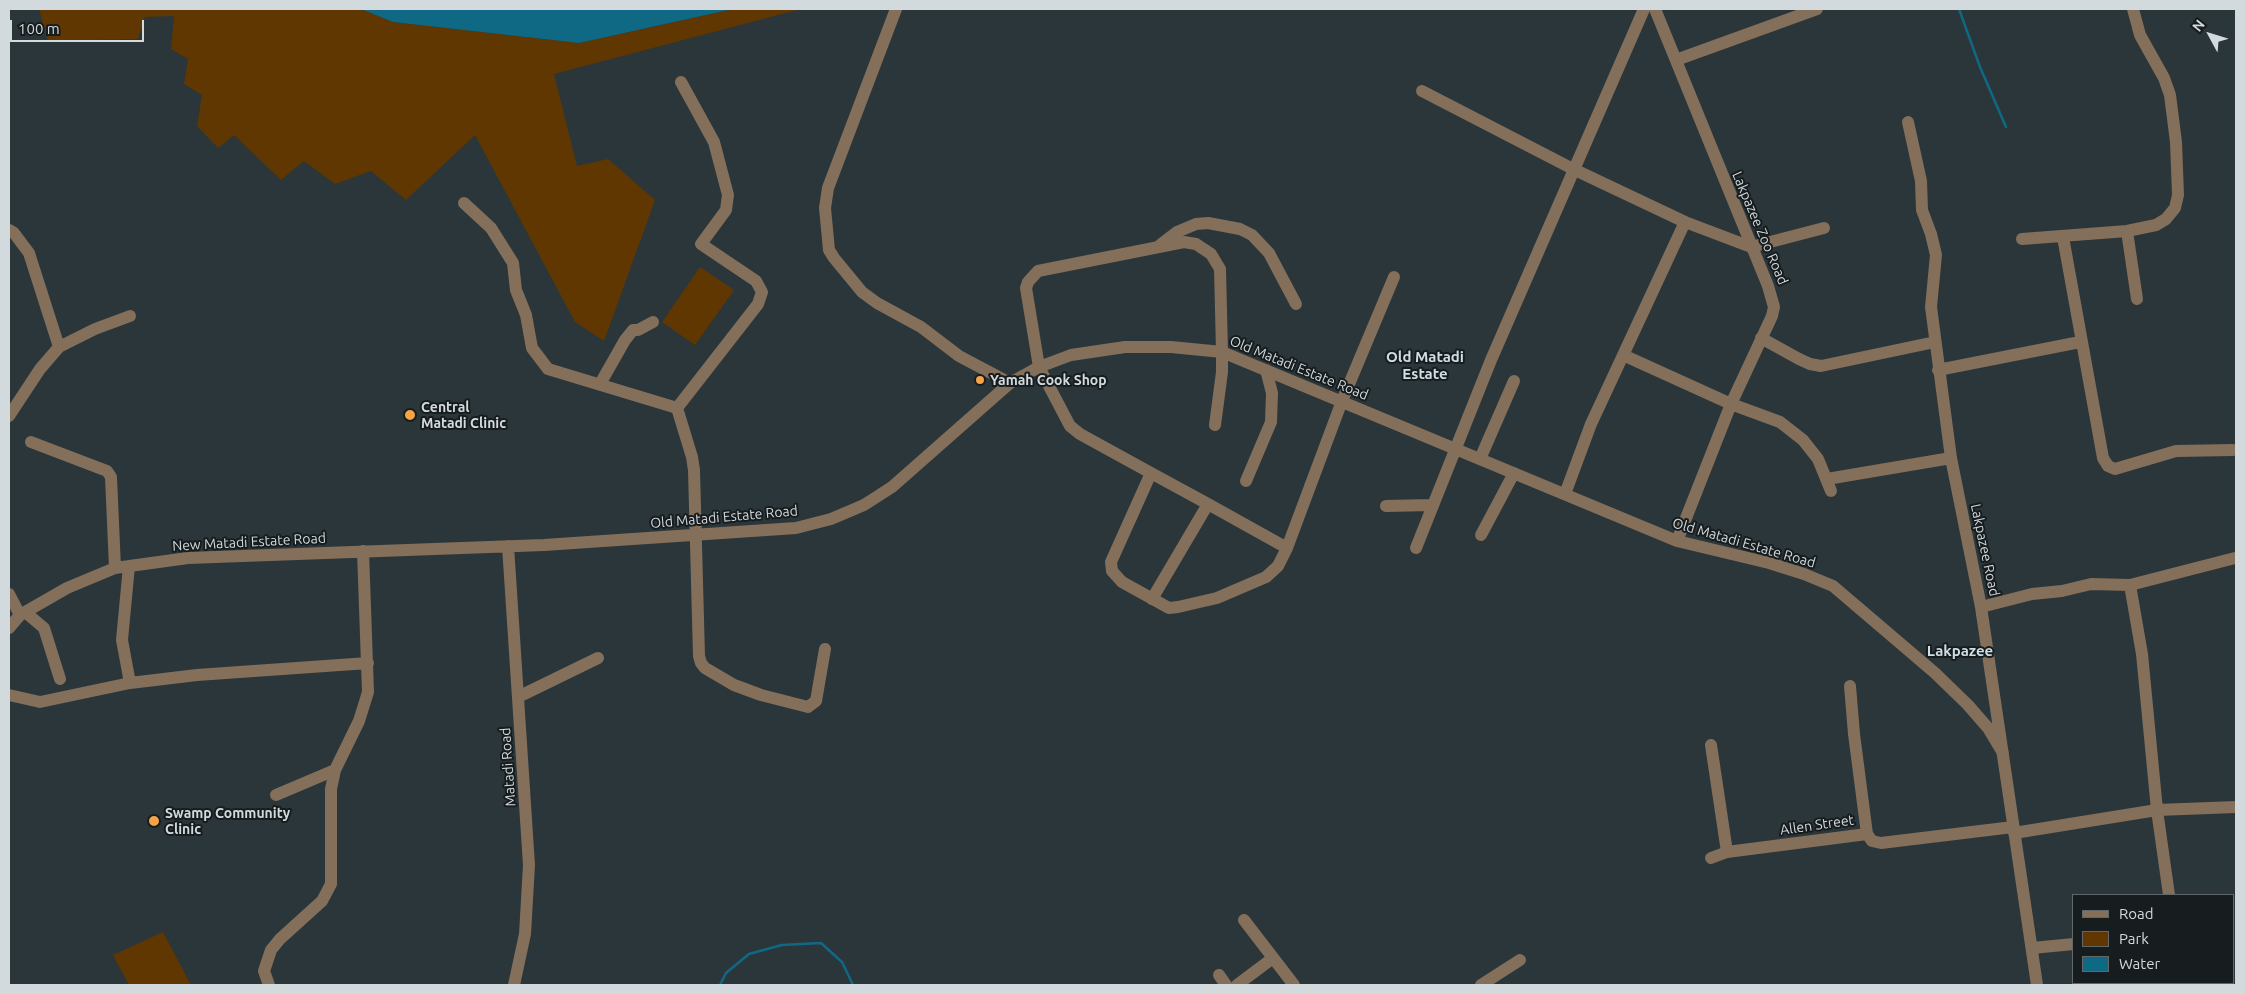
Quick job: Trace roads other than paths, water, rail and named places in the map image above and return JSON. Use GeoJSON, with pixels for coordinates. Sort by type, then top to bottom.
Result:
{"type":"FeatureCollection","features":[{"type":"Feature","properties":{"kind":"street"},"geometry":{"type":"LineString","coordinates":[[896,9],[828,188],[825,208],[829,250],[862,292],[877,303],[921,327],[959,356],[1010,383]]}},
{"type":"Feature","properties":{"kind":"street"},"geometry":{"type":"LineString","coordinates":[[1416,548],[1454,450],[1644,9]]}},
{"type":"Feature","properties":{"kind":"street","name":"Lakpazee Zoo Road"},"geometry":{"type":"LineString","coordinates":[[1655,9],[1772,297],[1774,307],[1772,316],[1731,404],[1676,541]]}},
{"type":"Feature","properties":{"kind":"street"},"geometry":{"type":"LineString","coordinates":[[1676,60],[1817,9]]}},
{"type":"Feature","properties":{"kind":"street"},"geometry":{"type":"LineString","coordinates":[[2022,239],[2127,231],[2156,225],[2166,219],[2175,208],[2178,195],[2176,142],[2170,95],[2164,78],[2140,35],[2132,9]]}},
{"type":"Feature","properties":{"kind":"street"},"geometry":{"type":"LineString","coordinates":[[677,408],[758,304],[762,292],[756,281],[701,244],[726,210],[728,195],[714,142],[680,82]]}},
{"type":"Feature","properties":{"kind":"street"},"geometry":{"type":"LineString","coordinates":[[1422,91],[1574,169],[1685,222],[1751,246],[1824,228]]}},
{"type":"Feature","properties":{"kind":"street","name":"Lakpazee Road"},"geometry":{"type":"LineString","coordinates":[[1908,122],[1921,181],[1922,210],[1936,255],[1931,307],[1950,458],[1981,607],[2037,985]]}},
{"type":"Feature","properties":{"kind":"street"},"geometry":{"type":"LineString","coordinates":[[464,203],[491,228],[513,263],[516,290],[526,315],[530,340],[536,356],[548,369],[677,408]]}},
{"type":"Feature","properties":{"kind":"street"},"geometry":{"type":"LineString","coordinates":[[1566,494],[1591,424],[1685,222]]}},
{"type":"Feature","properties":{"kind":"street"},"geometry":{"type":"LineString","coordinates":[[1158,247],[1178,232],[1196,224],[1208,223],[1240,229],[1252,235],[1269,253],[1296,304]]}},
{"type":"Feature","properties":{"kind":"street"},"geometry":{"type":"LineString","coordinates":[[9,230],[14,233],[30,254],[59,348]]}},
{"type":"Feature","properties":{"kind":"street"},"geometry":{"type":"LineString","coordinates":[[2127,231],[2137,299]]}},
{"type":"Feature","properties":{"kind":"street"},"geometry":{"type":"LineString","coordinates":[[2062,237],[2103,458],[2108,466],[2114,469],[2176,451],[2233,450]]}},
{"type":"Feature","properties":{"kind":"street"},"geometry":{"type":"LineString","coordinates":[[1215,426],[1222,372],[1222,352],[1220,269],[1211,254],[1196,244],[1184,242],[1038,271],[1032,276],[1026,288],[1026,295],[1039,367],[1070,426],[1080,434],[1287,548]]}},
{"type":"Feature","properties":{"kind":"street"},"geometry":{"type":"LineString","coordinates":[[1151,473],[1111,562],[1112,571],[1116,577],[1152,600],[1169,608],[1217,598],[1272,573],[1278,566],[1287,548],[1342,401],[1394,277]]}},
{"type":"Feature","properties":{"kind":"street"},"geometry":{"type":"LineString","coordinates":[[9,416],[40,369],[59,348],[94,329],[130,316]]}},
{"type":"Feature","properties":{"kind":"street"},"geometry":{"type":"LineString","coordinates":[[600,384],[625,340],[633,330],[638,330],[653,322]]}},
{"type":"Feature","properties":{"kind":"street"},"geometry":{"type":"LineString","coordinates":[[1762,338],[1805,362],[1821,366],[1878,352],[1935,342]]}},
{"type":"Feature","properties":{"kind":"street"},"geometry":{"type":"LineString","coordinates":[[1938,370],[2080,342]]}},
{"type":"Feature","properties":{"kind":"street","name":"Old Matadi Estate Road"},"geometry":{"type":"LineString","coordinates":[[508,546],[796,528],[831,519],[864,506],[892,487],[1010,383],[1039,367],[1071,354],[1124,347],[1171,347],[1222,352],[1676,541],[1769,563],[1833,586],[1942,679],[1988,728],[2003,753]]}},
{"type":"Feature","properties":{"kind":"street"},"geometry":{"type":"LineString","coordinates":[[1623,355],[1731,404],[1766,416],[1793,430],[1818,460],[1829,485],[1950,458]]}},
{"type":"Feature","properties":{"kind":"street"},"geometry":{"type":"LineString","coordinates":[[1246,481],[1271,422],[1272,393],[1266,370]]}},
{"type":"Feature","properties":{"kind":"street"},"geometry":{"type":"LineString","coordinates":[[1480,459],[1514,381]]}},
{"type":"Feature","properties":{"kind":"street"},"geometry":{"type":"LineString","coordinates":[[677,408],[692,457],[699,656],[701,663],[734,685],[770,698],[808,707],[816,701],[825,649]]}},
{"type":"Feature","properties":{"kind":"street"},"geometry":{"type":"LineString","coordinates":[[31,442],[106,471],[111,477],[115,568]]}},
{"type":"Feature","properties":{"kind":"street"},"geometry":{"type":"LineString","coordinates":[[1481,535],[1514,473]]}},
{"type":"Feature","properties":{"kind":"street"},"geometry":{"type":"LineString","coordinates":[[1152,600],[1208,504]]}},
{"type":"Feature","properties":{"kind":"street"},"geometry":{"type":"LineString","coordinates":[[1386,506],[1432,505]]}},
{"type":"Feature","properties":{"kind":"street","name":"New Matadi Estate Road"},"geometry":{"type":"LineString","coordinates":[[9,628],[22,614],[67,588],[115,568],[188,558],[508,546]]}},
{"type":"Feature","properties":{"kind":"street","name":"Matadi Road"},"geometry":{"type":"LineString","coordinates":[[508,546],[529,865],[525,934],[514,985]]}},
{"type":"Feature","properties":{"kind":"street"},"geometry":{"type":"LineString","coordinates":[[269,985],[264,972],[271,950],[280,938],[322,901],[331,884],[330,790],[335,770],[359,721],[368,692],[363,551]]}},
{"type":"Feature","properties":{"kind":"street"},"geometry":{"type":"LineString","coordinates":[[1981,607],[2032,594],[2062,591],[2091,584],[2130,584],[2235,558]]}},
{"type":"Feature","properties":{"kind":"street"},"geometry":{"type":"LineString","coordinates":[[129,566],[122,640],[130,683]]}},
{"type":"Feature","properties":{"kind":"street"},"geometry":{"type":"LineString","coordinates":[[2130,584],[2148,711],[2157,810],[2169,894]]}},
{"type":"Feature","properties":{"kind":"street"},"geometry":{"type":"LineString","coordinates":[[9,594],[22,614],[44,628],[60,679]]}},
{"type":"Feature","properties":{"kind":"street"},"geometry":{"type":"LineString","coordinates":[[518,696],[598,658]]}},
{"type":"Feature","properties":{"kind":"street"},"geometry":{"type":"LineString","coordinates":[[9,695],[40,702],[130,683],[197,675],[368,663]]}},
{"type":"Feature","properties":{"kind":"street"},"geometry":{"type":"LineString","coordinates":[[1850,686],[1867,834]]}},
{"type":"Feature","properties":{"kind":"street"},"geometry":{"type":"LineString","coordinates":[[1711,745],[1727,852]]}},
{"type":"Feature","properties":{"kind":"street"},"geometry":{"type":"LineString","coordinates":[[276,795],[335,770]]}},
{"type":"Feature","properties":{"kind":"street","name":"Allen Street"},"geometry":{"type":"LineString","coordinates":[[1712,858],[1727,852],[1867,834],[1872,840],[1881,843],[2013,830],[2157,810],[2236,806]]}},
{"type":"Feature","properties":{"kind":"street"},"geometry":{"type":"LineString","coordinates":[[1244,920],[1294,985]]}},
{"type":"Feature","properties":{"kind":"street"},"geometry":{"type":"LineString","coordinates":[[2032,948],[2072,944]]}},
{"type":"Feature","properties":{"kind":"street"},"geometry":{"type":"LineString","coordinates":[[1237,985],[1273,958]]}},
{"type":"Feature","properties":{"kind":"street"},"geometry":{"type":"LineString","coordinates":[[1481,985],[1520,960]]}},
{"type":"Feature","properties":{"kind":"water"},"geometry":{"type":"Polygon","coordinates":[[[361,9],[733,9],[579,43],[393,22],[361,9]]]}},
{"type":"Feature","properties":{"kind":"waterway"},"geometry":{"type":"LineString","coordinates":[[1959,9],[1980,67],[2006,127]]}},
{"type":"Feature","properties":{"kind":"waterway"},"geometry":{"type":"LineString","coordinates":[[720,985],[726,973],[749,954],[782,945],[821,943],[842,962],[853,985]]}},
{"type":"Feature","properties":{"kind":"place","name":"Yamah Cook Shop"},"geometry":{"type":"Point","coordinates":[980,380]}},
{"type":"Feature","properties":{"kind":"place","name":"Central Matadi Clinic"},"geometry":{"type":"Point","coordinates":[410,415]}},
{"type":"Feature","properties":{"kind":"place","name":"Swamp Community Clinic"},"geometry":{"type":"Point","coordinates":[154,821]}},
{"type":"Feature","properties":{"kind":"district","name":"Old Matadi Estate"},"geometry":{"type":"Point","coordinates":[1425,366]}},
{"type":"Feature","properties":{"kind":"district","name":"Lakpazee"},"geometry":{"type":"Point","coordinates":[1960,651]}}]}
